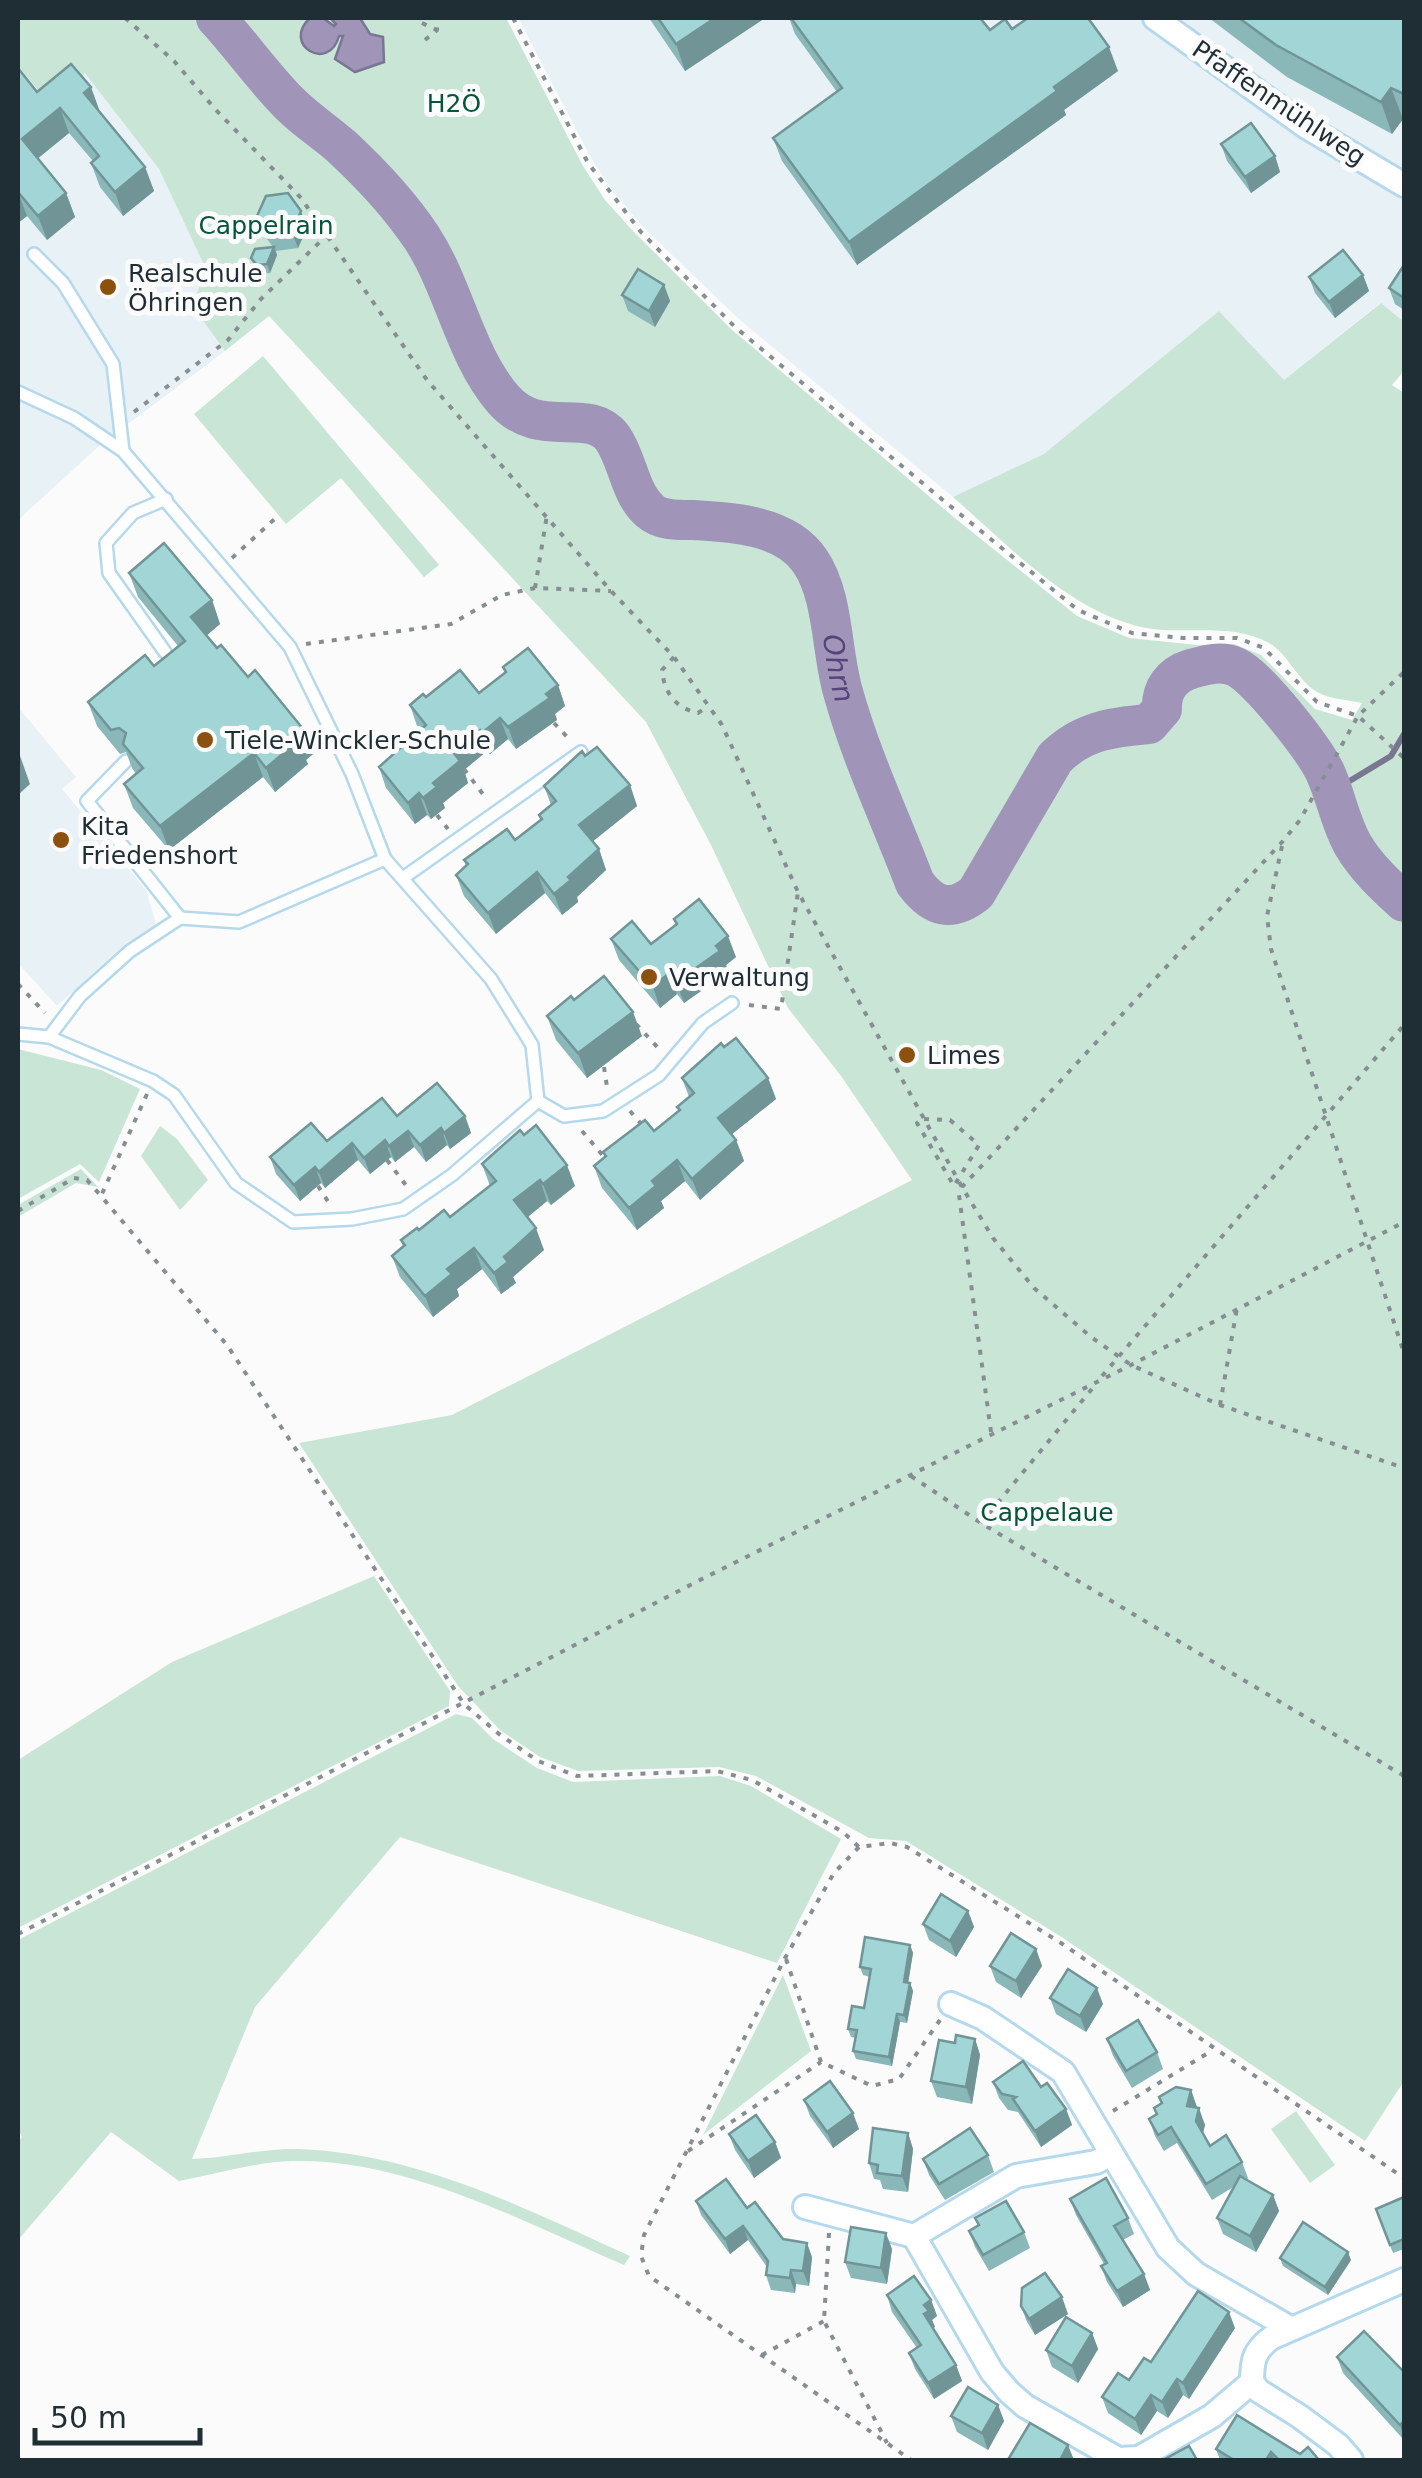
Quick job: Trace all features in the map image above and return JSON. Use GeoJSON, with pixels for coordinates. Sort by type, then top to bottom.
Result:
{"type":"FeatureCollection","features":[{"type":"Feature","properties":{"kind":"street","name":"Pfaffenmühlweg"},"geometry":{"type":"LineString","coordinates":[[1155,18],[1305,126],[1404,185]]}},
{"type":"Feature","properties":{"kind":"street"},"geometry":{"type":"LineString","coordinates":[[951,2004],[983,2018],[1063,2072],[1168,2248],[1196,2274],[1290,2328]]}},
{"type":"Feature","properties":{"kind":"street"},"geometry":{"type":"LineString","coordinates":[[805,2207],[914,2236],[1016,2176],[1096,2162],[1110,2154]]}},
{"type":"Feature","properties":{"kind":"street"},"geometry":{"type":"LineString","coordinates":[[914,2236],[992,2372],[1009,2392],[1025,2406],[1118,2459],[1140,2458],[1212,2416],[1252,2382]]}},
{"type":"Feature","properties":{"kind":"street"},"geometry":{"type":"LineString","coordinates":[[1351,2460],[1338,2445],[1259,2391],[1252,2382],[1252,2360],[1258,2348],[1290,2328],[1404,2280]]}},
{"type":"Feature","properties":{"kind":"lane"},"geometry":{"type":"LineString","coordinates":[[34,254],[63,283],[113,364],[123,451]]}},
{"type":"Feature","properties":{"kind":"lane"},"geometry":{"type":"LineString","coordinates":[[18,392],[74,418],[123,451],[290,646],[352,774],[385,859],[490,979],[532,1045],[538,1101]]}},
{"type":"Feature","properties":{"kind":"lane"},"geometry":{"type":"LineString","coordinates":[[165,652],[109,574],[106,544],[132,513],[166,499]]}},
{"type":"Feature","properties":{"kind":"lane"},"geometry":{"type":"LineString","coordinates":[[402,878],[580,752]]}},
{"type":"Feature","properties":{"kind":"lane"},"geometry":{"type":"LineString","coordinates":[[126,761],[87,802],[180,918]]}},
{"type":"Feature","properties":{"kind":"lane"},"geometry":{"type":"LineString","coordinates":[[53,1032],[80,996],[130,951],[180,918],[238,922],[385,859]]}},
{"type":"Feature","properties":{"kind":"lane"},"geometry":{"type":"LineString","coordinates":[[538,1101],[564,1116],[603,1110],[658,1075],[703,1023],[732,1003]]}},
{"type":"Feature","properties":{"kind":"lane"},"geometry":{"type":"LineString","coordinates":[[18,1034],[53,1032],[153,1081],[174,1096],[236,1183],[292,1222],[352,1219],[402,1209],[452,1175],[538,1101]]}},
{"type":"Feature","properties":{"kind":"path"},"geometry":{"type":"LineString","coordinates":[[125,18],[174,61],[301,198],[426,380],[611,592],[674,657],[722,725],[798,892],[962,1187],[993,1238],[1034,1288],[1090,1337],[1131,1364],[1220,1405],[1404,1468]]}},
{"type":"Feature","properties":{"kind":"path"},"geometry":{"type":"LineString","coordinates":[[425,40],[436,30],[436,18]]}},
{"type":"Feature","properties":{"kind":"path"},"geometry":{"type":"LineString","coordinates":[[513,18],[588,163],[641,232],[735,327],[944,501],[1078,610],[1132,633],[1237,638],[1264,648],[1318,702],[1358,716],[1404,758]]}},
{"type":"Feature","properties":{"kind":"path"},"geometry":{"type":"LineString","coordinates":[[422,22],[436,30]]}},
{"type":"Feature","properties":{"kind":"path"},"geometry":{"type":"LineString","coordinates":[[123,451],[122,421],[228,340],[260,298],[328,234]]}},
{"type":"Feature","properties":{"kind":"path"},"geometry":{"type":"LineString","coordinates":[[221,568],[279,515]]}},
{"type":"Feature","properties":{"kind":"path"},"geometry":{"type":"LineString","coordinates":[[535,588],[547,515]]}},
{"type":"Feature","properties":{"kind":"path"},"geometry":{"type":"LineString","coordinates":[[290,646],[451,624],[502,594],[535,588],[611,592]]}},
{"type":"Feature","properties":{"kind":"path"},"geometry":{"type":"LineString","coordinates":[[674,657],[662,670],[663,686],[686,710],[698,713],[708,706]]}},
{"type":"Feature","properties":{"kind":"path"},"geometry":{"type":"LineString","coordinates":[[991,1434],[959,1194],[962,1187],[1283,841],[1300,820],[1358,716],[1404,672]]}},
{"type":"Feature","properties":{"kind":"path"},"geometry":{"type":"LineString","coordinates":[[554,722],[580,752]]}},
{"type":"Feature","properties":{"kind":"path"},"geometry":{"type":"LineString","coordinates":[[463,768],[498,813]]}},
{"type":"Feature","properties":{"kind":"path"},"geometry":{"type":"LineString","coordinates":[[1283,841],[1267,916],[1271,949],[1404,1353]]}},
{"type":"Feature","properties":{"kind":"path"},"geometry":{"type":"LineString","coordinates":[[732,1003],[781,1009],[798,892]]}},
{"type":"Feature","properties":{"kind":"path"},"geometry":{"type":"LineString","coordinates":[[18,984],[53,1032]]}},
{"type":"Feature","properties":{"kind":"path"},"geometry":{"type":"LineString","coordinates":[[628,1016],[670,1061]]}},
{"type":"Feature","properties":{"kind":"path"},"geometry":{"type":"LineString","coordinates":[[981,1523],[1118,1355],[1404,1025]]}},
{"type":"Feature","properties":{"kind":"path"},"geometry":{"type":"LineString","coordinates":[[101,1196],[153,1081]]}},
{"type":"Feature","properties":{"kind":"path"},"geometry":{"type":"LineString","coordinates":[[621,1099],[645,1128]]}},
{"type":"Feature","properties":{"kind":"path"},"geometry":{"type":"LineString","coordinates":[[570,1115],[615,1170]]}},
{"type":"Feature","properties":{"kind":"path"},"geometry":{"type":"LineString","coordinates":[[924,1118],[950,1120],[979,1145],[958,1179]]}},
{"type":"Feature","properties":{"kind":"path"},"geometry":{"type":"LineString","coordinates":[[387,1160],[416,1200]]}},
{"type":"Feature","properties":{"kind":"path"},"geometry":{"type":"LineString","coordinates":[[18,1211],[74,1178],[87,1180],[227,1345],[464,1704],[498,1734],[538,1761],[576,1776],[717,1771],[752,1780],[843,1832],[859,1847]]}},
{"type":"Feature","properties":{"kind":"path"},"geometry":{"type":"LineString","coordinates":[[18,1934],[698,1581],[1404,1222]]}},
{"type":"Feature","properties":{"kind":"path"},"geometry":{"type":"LineString","coordinates":[[1220,1405],[1237,1308]]}},
{"type":"Feature","properties":{"kind":"path"},"geometry":{"type":"LineString","coordinates":[[911,1476],[981,1523],[1404,1776]]}},
{"type":"Feature","properties":{"kind":"path"},"geometry":{"type":"LineString","coordinates":[[911,2460],[649,2276],[641,2256],[644,2235],[786,1958],[834,1873],[859,1847],[890,1843],[907,1847],[1061,1943],[1404,2178]]}},
{"type":"Feature","properties":{"kind":"path"},"geometry":{"type":"LineString","coordinates":[[786,1958],[821,2062],[872,2086],[899,2079],[951,2004]]}},
{"type":"Feature","properties":{"kind":"path"},"geometry":{"type":"LineString","coordinates":[[1094,2123],[1208,2054],[1212,2046]]}},
{"type":"Feature","properties":{"kind":"path"},"geometry":{"type":"LineString","coordinates":[[686,2152],[821,2062]]}},
{"type":"Feature","properties":{"kind":"path"},"geometry":{"type":"LineString","coordinates":[[830,2214],[824,2321],[888,2444]]}},
{"type":"Feature","properties":{"kind":"path"},"geometry":{"type":"LineString","coordinates":[[762,2356],[824,2321]]}},
{"type":"Feature","properties":{"kind":"shaded area"},"geometry":{"type":"Polygon","coordinates":[[[310,18],[323,18],[334,26],[330,18],[360,18],[370,34],[383,37],[384,62],[355,72],[335,59],[343,36],[326,53],[310,51],[301,37],[310,18]]]}},
{"type":"Feature","properties":{"kind":"shaded area"},"geometry":{"type":"Polygon","coordinates":[[[518,18],[1404,18],[1404,322],[1380,303],[1284,380],[1219,311],[1044,455],[953,497],[740,320],[644,228],[591,158],[518,18]]]}},
{"type":"Feature","properties":{"kind":"shaded area","name":"Realschule Öhringen"},"geometry":{"type":"Polygon","coordinates":[[[18,66],[48,102],[85,72],[159,169],[205,267],[193,307],[225,351],[100,445],[18,520],[18,66]]]}},
{"type":"Feature","properties":{"kind":"shaded area","name":"Kita Friedenshort"},"geometry":{"type":"Polygon","coordinates":[[[18,707],[76,777],[62,789],[146,890],[156,924],[118,950],[57,1006],[18,963],[18,707]]]}},
{"type":"Feature","properties":{"kind":"green space","name":"Cappelaue"},"geometry":{"type":"Polygon","coordinates":[[[18,18],[506,18],[583,166],[605,200],[731,329],[956,519],[1077,616],[1129,638],[1197,645],[1234,644],[1261,655],[1315,709],[1352,720],[1362,703],[1317,692],[1282,654],[1253,636],[1150,629],[1083,603],[1037,571],[953,497],[1044,454],[1219,311],[1284,380],[1381,303],[1404,322],[1404,371],[1392,385],[1404,393],[1404,2081],[1365,2141],[1060,1936],[906,1841],[869,1838],[756,1776],[719,1767],[578,1771],[540,1757],[500,1730],[458,1686],[299,1443],[452,1415],[912,1180],[841,1076],[788,1008],[711,845],[646,722],[269,316],[225,351],[193,307],[205,267],[159,169],[85,73],[48,102],[18,66],[18,18]]]}},
{"type":"Feature","properties":{"kind":"green space"},"geometry":{"type":"Polygon","coordinates":[[[263,356],[439,565],[424,577],[341,478],[286,524],[194,414],[263,356]]]}},
{"type":"Feature","properties":{"kind":"green space"},"geometry":{"type":"Polygon","coordinates":[[[18,1049],[101,1070],[140,1089],[99,1182],[80,1164],[18,1199],[18,1049]]]}},
{"type":"Feature","properties":{"kind":"green space"},"geometry":{"type":"Polygon","coordinates":[[[160,1126],[177,1139],[208,1180],[180,1210],[141,1156],[160,1126]]]}},
{"type":"Feature","properties":{"kind":"green space"},"geometry":{"type":"Polygon","coordinates":[[[81,1169],[98,1187],[76,1183],[18,1217],[18,1205],[81,1169]]]}},
{"type":"Feature","properties":{"kind":"green space"},"geometry":{"type":"Polygon","coordinates":[[[374,1576],[450,1691],[449,1706],[18,1928],[18,1760],[172,1662],[374,1576]]]}},
{"type":"Feature","properties":{"kind":"green space"},"geometry":{"type":"Polygon","coordinates":[[[456,1714],[472,1718],[493,1739],[537,1768],[573,1782],[720,1776],[751,1786],[841,1839],[777,1963],[400,1837],[255,2007],[192,2159],[298,2149],[385,2161],[468,2186],[550,2220],[630,2256],[624,2265],[462,2195],[377,2170],[292,2161],[179,2181],[111,2132],[18,2240],[18,2142],[22,2137],[18,2129],[18,1940],[456,1714]]]}},
{"type":"Feature","properties":{"kind":"green space"},"geometry":{"type":"Polygon","coordinates":[[[783,1975],[811,2051],[703,2135],[783,1975]]]}},
{"type":"Feature","properties":{"kind":"green space"},"geometry":{"type":"Polygon","coordinates":[[[1296,2111],[1335,2165],[1310,2183],[1271,2129],[1296,2111]]]}},
{"type":"Feature","properties":{"kind":"building"},"geometry":{"type":"Polygon","coordinates":[[[658,18],[715,18],[676,44],[658,18]]]}},
{"type":"Feature","properties":{"kind":"building"},"geometry":{"type":"Polygon","coordinates":[[[791,18],[980,18],[990,30],[1005,19],[1012,29],[1028,18],[1088,18],[1109,47],[1054,87],[1057,91],[849,242],[773,138],[842,88],[791,18]]]}},
{"type":"Feature","properties":{"kind":"building"},"geometry":{"type":"Polygon","coordinates":[[[1239,18],[1404,18],[1404,94],[1391,88],[1381,102],[1276,45],[1239,18]]]}},
{"type":"Feature","properties":{"kind":"building"},"geometry":{"type":"Polygon","coordinates":[[[71,64],[91,87],[84,93],[145,167],[115,192],[91,163],[99,156],[60,108],[22,139],[66,193],[38,216],[18,192],[18,68],[37,92],[71,64]]]}},
{"type":"Feature","properties":{"kind":"building"},"geometry":{"type":"Polygon","coordinates":[[[1251,123],[1275,156],[1245,177],[1221,144],[1251,123]]]}},
{"type":"Feature","properties":{"kind":"building"},"geometry":{"type":"Polygon","coordinates":[[[288,193],[301,211],[292,232],[270,235],[257,216],[266,196],[288,193]]]}},
{"type":"Feature","properties":{"kind":"building"},"geometry":{"type":"Polygon","coordinates":[[[274,247],[267,264],[257,265],[251,258],[255,249],[274,247]]]}},
{"type":"Feature","properties":{"kind":"building"},"geometry":{"type":"Polygon","coordinates":[[[1343,250],[1363,275],[1329,302],[1309,277],[1343,250]]]}},
{"type":"Feature","properties":{"kind":"building"},"geometry":{"type":"Polygon","coordinates":[[[1404,265],[1404,298],[1389,288],[1404,265]]]}},
{"type":"Feature","properties":{"kind":"building"},"geometry":{"type":"Polygon","coordinates":[[[638,269],[664,285],[649,311],[622,295],[638,269]]]}},
{"type":"Feature","properties":{"kind":"building","name":"Tiele-Winckler-Schule"},"geometry":{"type":"Polygon","coordinates":[[[164,543],[212,600],[191,617],[248,677],[255,670],[304,730],[296,737],[299,740],[266,768],[254,753],[160,826],[124,784],[143,768],[123,744],[126,733],[119,728],[111,730],[88,702],[145,655],[154,666],[185,641],[129,573],[164,543]]]}},
{"type":"Feature","properties":{"kind":"building"},"geometry":{"type":"Polygon","coordinates":[[[528,648],[558,685],[546,694],[550,698],[508,727],[500,718],[482,733],[480,730],[453,752],[460,761],[433,783],[437,787],[423,798],[419,793],[408,803],[379,767],[426,725],[410,705],[460,670],[479,693],[528,648]]]}},
{"type":"Feature","properties":{"kind":"building"},"geometry":{"type":"Polygon","coordinates":[[[597,747],[630,785],[579,825],[599,849],[554,894],[537,872],[488,913],[456,875],[468,864],[464,860],[507,829],[515,840],[542,819],[539,815],[556,801],[544,786],[582,751],[585,756],[597,747]]]}},
{"type":"Feature","properties":{"kind":"building"},"geometry":{"type":"Polygon","coordinates":[[[699,899],[728,936],[716,946],[720,951],[676,982],[669,973],[653,987],[611,939],[632,921],[651,944],[677,924],[674,919],[699,899]]]}},
{"type":"Feature","properties":{"kind":"building"},"geometry":{"type":"Polygon","coordinates":[[[604,976],[633,1012],[578,1053],[547,1016],[604,976]]]}},
{"type":"Feature","properties":{"kind":"building"},"geometry":{"type":"Polygon","coordinates":[[[736,1038],[768,1078],[718,1118],[736,1140],[692,1179],[677,1160],[652,1181],[656,1186],[629,1208],[594,1166],[606,1156],[603,1152],[645,1120],[654,1131],[680,1110],[677,1107],[694,1093],[682,1078],[721,1043],[724,1047],[736,1038]]]}},
{"type":"Feature","properties":{"kind":"building"},"geometry":{"type":"Polygon","coordinates":[[[437,1083],[465,1116],[420,1145],[408,1131],[389,1146],[385,1140],[364,1158],[352,1143],[319,1172],[315,1167],[294,1185],[270,1157],[311,1123],[327,1141],[382,1098],[397,1116],[437,1083]]]}},
{"type":"Feature","properties":{"kind":"building"},"geometry":{"type":"Polygon","coordinates":[[[536,1125],[567,1165],[514,1200],[536,1228],[504,1257],[508,1262],[494,1273],[474,1248],[447,1269],[452,1274],[425,1296],[392,1256],[405,1245],[401,1240],[444,1210],[450,1217],[496,1181],[482,1164],[520,1130],[524,1135],[536,1125]]]}},
{"type":"Feature","properties":{"kind":"building"},"geometry":{"type":"Polygon","coordinates":[[[941,1894],[968,1911],[950,1941],[923,1924],[941,1894]]]}},
{"type":"Feature","properties":{"kind":"building"},"geometry":{"type":"Polygon","coordinates":[[[1011,1933],[1036,1949],[1016,1981],[990,1966],[1011,1933]]]}},
{"type":"Feature","properties":{"kind":"building"},"geometry":{"type":"Polygon","coordinates":[[[865,1937],[910,1945],[904,1982],[910,1983],[904,2015],[897,2014],[889,2057],[853,2051],[857,2030],[848,2029],[852,2006],[864,2008],[871,1969],[860,1967],[865,1937]]]}},
{"type":"Feature","properties":{"kind":"building"},"geometry":{"type":"Polygon","coordinates":[[[1068,1969],[1097,1988],[1080,2016],[1050,1998],[1068,1969]]]}},
{"type":"Feature","properties":{"kind":"building"},"geometry":{"type":"Polygon","coordinates":[[[1138,2020],[1157,2052],[1126,2071],[1107,2039],[1138,2020]]]}},
{"type":"Feature","properties":{"kind":"building"},"geometry":{"type":"Polygon","coordinates":[[[956,2035],[975,2039],[966,2087],[931,2081],[939,2040],[955,2043],[956,2035]]]}},
{"type":"Feature","properties":{"kind":"building"},"geometry":{"type":"Polygon","coordinates":[[[1023,2061],[1041,2087],[1047,2083],[1066,2109],[1035,2131],[1013,2099],[1016,2097],[1002,2094],[993,2082],[1023,2061]]]}},
{"type":"Feature","properties":{"kind":"building"},"geometry":{"type":"Polygon","coordinates":[[[830,2081],[853,2113],[827,2132],[804,2100],[830,2081]]]}},
{"type":"Feature","properties":{"kind":"building"},"geometry":{"type":"Polygon","coordinates":[[[1176,2087],[1191,2090],[1187,2106],[1199,2108],[1196,2121],[1210,2146],[1226,2135],[1242,2162],[1206,2184],[1171,2127],[1158,2135],[1149,2119],[1157,2114],[1154,2108],[1162,2103],[1159,2097],[1176,2087]]]}},
{"type":"Feature","properties":{"kind":"building"},"geometry":{"type":"Polygon","coordinates":[[[756,2115],[775,2142],[748,2161],[729,2134],[756,2115]]]}},
{"type":"Feature","properties":{"kind":"building"},"geometry":{"type":"Polygon","coordinates":[[[873,2128],[908,2133],[902,2176],[877,2173],[878,2165],[869,2163],[873,2128]]]}},
{"type":"Feature","properties":{"kind":"building"},"geometry":{"type":"Polygon","coordinates":[[[970,2128],[988,2155],[939,2184],[923,2159],[970,2128]]]}},
{"type":"Feature","properties":{"kind":"building"},"geometry":{"type":"Polygon","coordinates":[[[1240,2176],[1273,2195],[1250,2236],[1217,2218],[1240,2176]]]}},
{"type":"Feature","properties":{"kind":"building"},"geometry":{"type":"Polygon","coordinates":[[[1106,2178],[1128,2218],[1114,2226],[1144,2274],[1117,2291],[1101,2266],[1107,2263],[1070,2199],[1106,2178]]]}},
{"type":"Feature","properties":{"kind":"building"},"geometry":{"type":"Polygon","coordinates":[[[726,2179],[747,2208],[755,2202],[783,2239],[807,2243],[803,2271],[791,2270],[790,2278],[766,2275],[768,2261],[743,2226],[725,2239],[696,2201],[726,2179]]]}},
{"type":"Feature","properties":{"kind":"building"},"geometry":{"type":"Polygon","coordinates":[[[1404,2197],[1404,2239],[1390,2245],[1376,2209],[1404,2197]]]}},
{"type":"Feature","properties":{"kind":"building"},"geometry":{"type":"Polygon","coordinates":[[[1006,2201],[1024,2232],[983,2255],[969,2231],[979,2225],[975,2218],[1006,2201]]]}},
{"type":"Feature","properties":{"kind":"building"},"geometry":{"type":"Polygon","coordinates":[[[1303,2222],[1348,2252],[1325,2287],[1280,2258],[1303,2222]]]}},
{"type":"Feature","properties":{"kind":"building"},"geometry":{"type":"Polygon","coordinates":[[[851,2227],[886,2233],[881,2268],[845,2262],[851,2227]]]}},
{"type":"Feature","properties":{"kind":"building"},"geometry":{"type":"Polygon","coordinates":[[[1045,2273],[1062,2297],[1029,2319],[1021,2306],[1022,2288],[1045,2273]]]}},
{"type":"Feature","properties":{"kind":"building"},"geometry":{"type":"Polygon","coordinates":[[[914,2276],[931,2300],[924,2305],[929,2311],[924,2314],[956,2365],[928,2383],[909,2353],[921,2345],[887,2295],[914,2276]]]}},
{"type":"Feature","properties":{"kind":"building"},"geometry":{"type":"Polygon","coordinates":[[[1198,2291],[1229,2312],[1183,2383],[1177,2379],[1162,2402],[1151,2395],[1135,2419],[1102,2397],[1118,2373],[1129,2380],[1144,2358],[1151,2362],[1198,2291]]]}},
{"type":"Feature","properties":{"kind":"building"},"geometry":{"type":"Polygon","coordinates":[[[1066,2317],[1092,2333],[1072,2366],[1046,2350],[1066,2317]]]}},
{"type":"Feature","properties":{"kind":"building"},"geometry":{"type":"Polygon","coordinates":[[[1364,2331],[1404,2372],[1404,2421],[1400,2425],[1337,2357],[1364,2331]]]}},
{"type":"Feature","properties":{"kind":"building"},"geometry":{"type":"Polygon","coordinates":[[[968,2387],[998,2405],[982,2433],[951,2416],[968,2387]]]}},
{"type":"Feature","properties":{"kind":"building"},"geometry":{"type":"Polygon","coordinates":[[[1237,2415],[1300,2454],[1308,2447],[1319,2460],[1279,2460],[1271,2452],[1266,2460],[1234,2460],[1216,2449],[1237,2415]]]}},
{"type":"Feature","properties":{"kind":"building"},"geometry":{"type":"Polygon","coordinates":[[[1030,2423],[1068,2445],[1060,2460],[1009,2458],[1030,2423]]]}},
{"type":"Feature","properties":{"kind":"building"},"geometry":{"type":"Polygon","coordinates":[[[1189,2446],[1197,2460],[1163,2460],[1189,2446]]]}},
{"type":"Feature","properties":{"kind":"waterway","name":"Ohrn"},"geometry":{"type":"LineString","coordinates":[[216,18],[280,94],[342,147],[395,202],[433,258],[479,362],[503,399],[532,418],[602,428],[617,446],[637,495],[659,517],[757,528],[787,540],[810,561],[824,590],[839,676],[858,740],[915,883],[929,898],[950,905],[976,893],[1055,758],[1065,749],[1098,732],[1149,724],[1162,709],[1165,690],[1173,679],[1191,669],[1219,664],[1246,673],[1298,731],[1325,772],[1353,845],[1404,902]]}},
{"type":"Feature","properties":{"kind":"waterway"},"geometry":{"type":"LineString","coordinates":[[1333,791],[1391,756],[1404,734]]}},
{"type":"Feature","properties":{"kind":"place","name":"Realschule Öhringen"},"geometry":{"type":"Point","coordinates":[108,287]}},
{"type":"Feature","properties":{"kind":"place","name":"Tiele-Winckler-Schule"},"geometry":{"type":"Point","coordinates":[205,740]}},
{"type":"Feature","properties":{"kind":"place","name":"Kita Friedenshort"},"geometry":{"type":"Point","coordinates":[61,840]}},
{"type":"Feature","properties":{"kind":"place","name":"Verwaltung"},"geometry":{"type":"Point","coordinates":[649,977]}},
{"type":"Feature","properties":{"kind":"place","name":"Limes"},"geometry":{"type":"Point","coordinates":[907,1055]}},
{"type":"Feature","properties":{"kind":"park label","name":"H2Ö"},"geometry":{"type":"Point","coordinates":[454,103]}},
{"type":"Feature","properties":{"kind":"park label","name":"Cappelrain"},"geometry":{"type":"Point","coordinates":[266,225]}}]}
